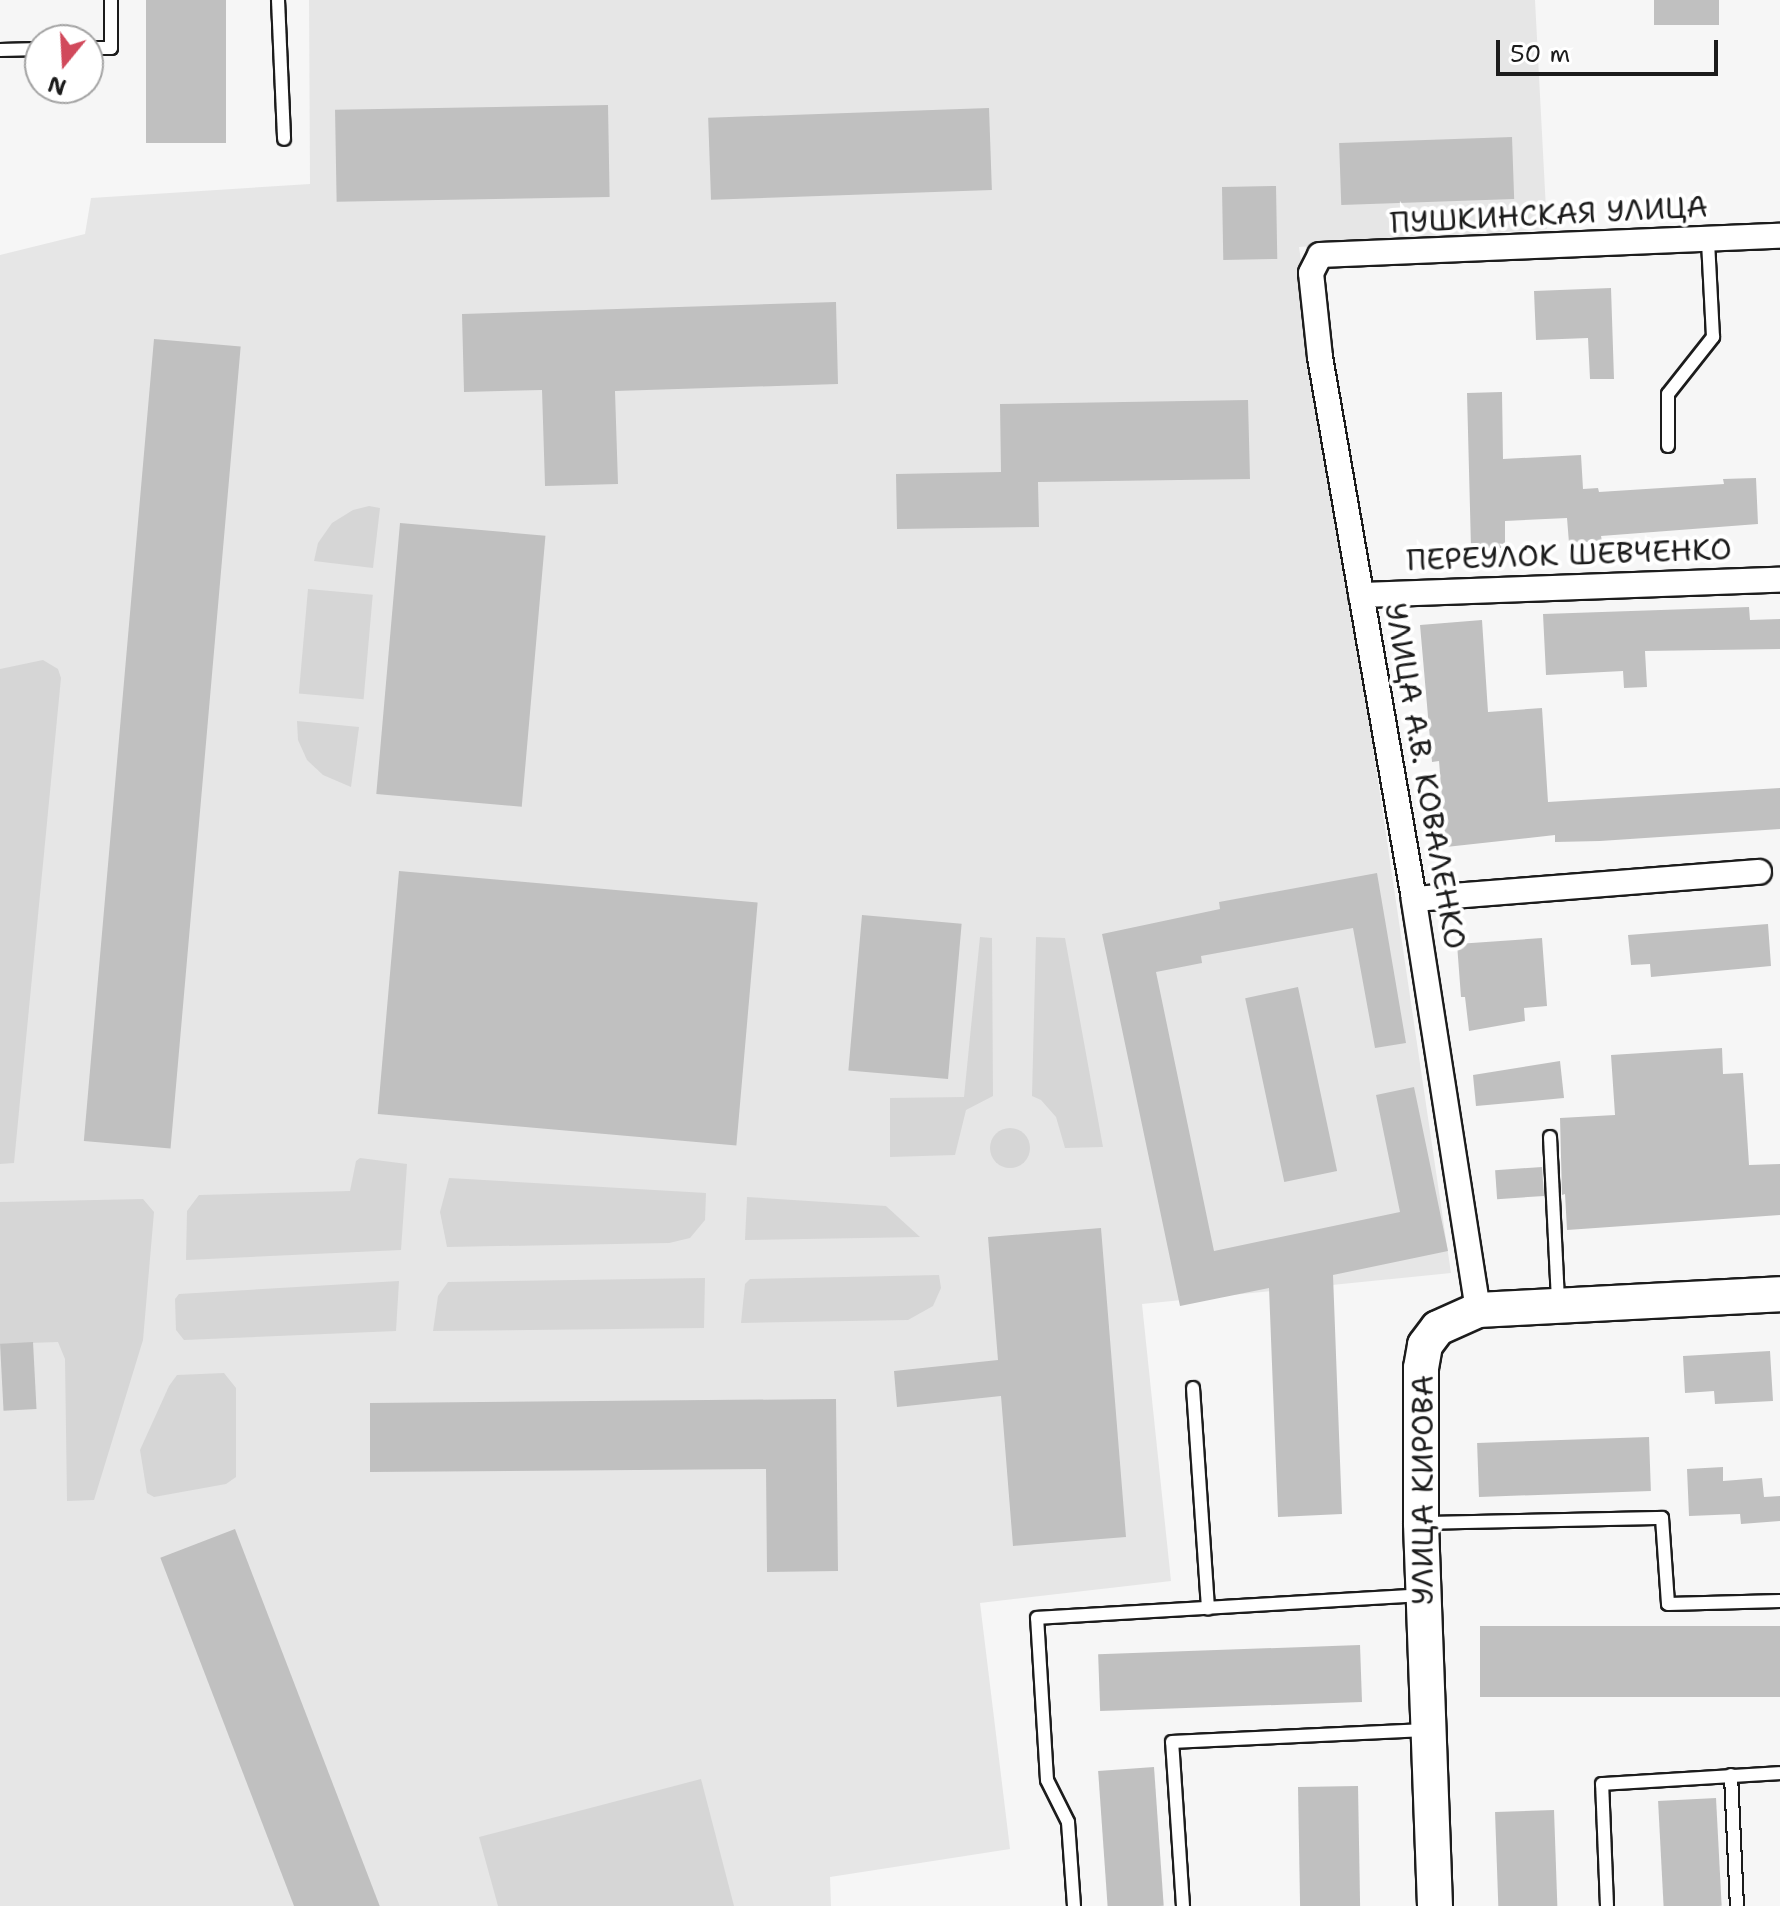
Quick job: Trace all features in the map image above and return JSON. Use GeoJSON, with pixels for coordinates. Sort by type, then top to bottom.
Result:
{"type":"FeatureCollection","features":[{"type":"Feature","properties":{"kind":"main road","name":"УЛИЦА КИРОВА"},"geometry":{"type":"LineString","coordinates":[[1435,1906],[1421,1523],[1421,1368],[1425,1345],[1438,1328],[1478,1310],[1558,1303],[1780,1294]]}},
{"type":"Feature","properties":{"kind":"street","name":"ПУШКИНСКАЯ УЛИЦА"},"geometry":{"type":"LineString","coordinates":[[1320,255],[1780,236]]}},
{"type":"Feature","properties":{"kind":"street","name":"УЛИЦА А.В. КОВАЛЕНКО"},"geometry":{"type":"LineString","coordinates":[[1320,255],[1311,273],[1320,357],[1414,899],[1478,1310]]}},
{"type":"Feature","properties":{"kind":"street","name":"ПЕРЕУЛОК ШЕВЧЕНКО"},"geometry":{"type":"LineString","coordinates":[[1361,595],[1780,580]]}},
{"type":"Feature","properties":{"kind":"street"},"geometry":{"type":"LineString","coordinates":[[1414,899],[1759,872]]}},
{"type":"Feature","properties":{"kind":"lane"},"geometry":{"type":"LineString","coordinates":[[104,48],[111,48],[111,0]]}},
{"type":"Feature","properties":{"kind":"lane"},"geometry":{"type":"LineString","coordinates":[[278,0],[284,139]]}},
{"type":"Feature","properties":{"kind":"lane"},"geometry":{"type":"LineString","coordinates":[[0,50],[24,49]]}},
{"type":"Feature","properties":{"kind":"lane"},"geometry":{"type":"LineString","coordinates":[[1668,446],[1668,394],[1713,337],[1708,240]]}},
{"type":"Feature","properties":{"kind":"lane"},"geometry":{"type":"LineString","coordinates":[[1550,1137],[1558,1303]]}},
{"type":"Feature","properties":{"kind":"lane"},"geometry":{"type":"LineString","coordinates":[[1193,1388],[1208,1608]]}},
{"type":"Feature","properties":{"kind":"lane"},"geometry":{"type":"LineString","coordinates":[[1421,1523],[1662,1518],[1668,1604],[1780,1601]]}},
{"type":"Feature","properties":{"kind":"lane"},"geometry":{"type":"LineString","coordinates":[[1074,1906],[1068,1822],[1047,1780],[1037,1618],[1423,1595]]}},
{"type":"Feature","properties":{"kind":"lane"},"geometry":{"type":"LineString","coordinates":[[1183,1906],[1172,1742],[1428,1730]]}},
{"type":"Feature","properties":{"kind":"lane"},"geometry":{"type":"LineString","coordinates":[[1607,1906],[1602,1784],[1780,1773]]}},
{"type":"Feature","properties":{"kind":"lane"},"geometry":{"type":"LineString","coordinates":[[1731,1775],[1737,1906]]}},
{"type":"Feature","properties":{"kind":"shaded area"},"geometry":{"type":"Polygon","coordinates":[[[309,0],[1535,0],[1547,229],[1299,247],[1451,1273],[1142,1304],[1171,1581],[980,1603],[1010,1849],[830,1877],[831,1906],[0,1906],[0,255],[85,234],[91,198],[310,184],[309,0]]]}},
{"type":"Feature","properties":{"kind":"shaded area"},"geometry":{"type":"Polygon","coordinates":[[[369,506],[380,508],[373,568],[314,561],[318,543],[332,523],[353,510],[369,506]]]}},
{"type":"Feature","properties":{"kind":"shaded area"},"geometry":{"type":"Polygon","coordinates":[[[308,589],[373,595],[364,699],[299,694],[308,589]]]}},
{"type":"Feature","properties":{"kind":"shaded area"},"geometry":{"type":"Polygon","coordinates":[[[43,660],[58,669],[61,678],[14,1163],[0,1164],[0,669],[43,660]]]}},
{"type":"Feature","properties":{"kind":"shaded area"},"geometry":{"type":"Polygon","coordinates":[[[297,721],[359,727],[351,787],[323,775],[307,760],[298,740],[297,721]]]}},
{"type":"Feature","properties":{"kind":"shaded area"},"geometry":{"type":"Polygon","coordinates":[[[980,937],[992,938],[993,1096],[966,1110],[955,1155],[890,1157],[890,1098],[964,1097],[980,937]]]}},
{"type":"Feature","properties":{"kind":"shaded area"},"geometry":{"type":"Polygon","coordinates":[[[1036,937],[1065,938],[1103,1147],[1065,1148],[1056,1117],[1041,1100],[1032,1096],[1036,937]]]}},
{"type":"Feature","properties":{"kind":"shaded area"},"geometry":{"type":"Polygon","coordinates":[[[1010,1128],[1024,1134],[1030,1148],[1024,1162],[1010,1168],[996,1162],[990,1148],[996,1134],[1010,1128]]]}},
{"type":"Feature","properties":{"kind":"shaded area"},"geometry":{"type":"Polygon","coordinates":[[[360,1158],[407,1164],[401,1250],[186,1260],[187,1211],[199,1195],[350,1191],[356,1161],[360,1158]]]}},
{"type":"Feature","properties":{"kind":"shaded area"},"geometry":{"type":"Polygon","coordinates":[[[449,1178],[706,1193],[705,1220],[690,1238],[669,1243],[447,1247],[440,1212],[449,1178]]]}},
{"type":"Feature","properties":{"kind":"shaded area"},"geometry":{"type":"Polygon","coordinates":[[[747,1197],[886,1206],[920,1237],[745,1240],[747,1197]]]}},
{"type":"Feature","properties":{"kind":"shaded area"},"geometry":{"type":"Polygon","coordinates":[[[143,1199],[154,1212],[143,1340],[94,1500],[67,1501],[65,1359],[58,1342],[0,1344],[0,1202],[143,1199]]]}},
{"type":"Feature","properties":{"kind":"shaded area"},"geometry":{"type":"Polygon","coordinates":[[[939,1275],[941,1288],[933,1306],[908,1320],[741,1323],[745,1284],[750,1279],[939,1275]]]}},
{"type":"Feature","properties":{"kind":"shaded area"},"geometry":{"type":"Polygon","coordinates":[[[705,1278],[704,1328],[433,1331],[438,1296],[448,1282],[705,1278]]]}},
{"type":"Feature","properties":{"kind":"shaded area"},"geometry":{"type":"Polygon","coordinates":[[[399,1281],[396,1331],[184,1340],[176,1330],[175,1299],[179,1294],[399,1281]]]}},
{"type":"Feature","properties":{"kind":"shaded area"},"geometry":{"type":"Polygon","coordinates":[[[224,1373],[236,1388],[236,1477],[226,1484],[154,1497],[147,1493],[140,1450],[169,1386],[177,1375],[224,1373]]]}},
{"type":"Feature","properties":{"kind":"shaded area"},"geometry":{"type":"Polygon","coordinates":[[[701,1779],[734,1906],[498,1906],[479,1837],[701,1779]]]}},
{"type":"Feature","properties":{"kind":"building"},"geometry":{"type":"Polygon","coordinates":[[[146,0],[226,0],[226,143],[146,143],[146,0]]]}},
{"type":"Feature","properties":{"kind":"building"},"geometry":{"type":"Polygon","coordinates":[[[1654,0],[1719,0],[1719,25],[1654,25],[1654,0]]]}},
{"type":"Feature","properties":{"kind":"building"},"geometry":{"type":"Polygon","coordinates":[[[608,105],[610,197],[337,202],[335,110],[608,105]]]}},
{"type":"Feature","properties":{"kind":"building"},"geometry":{"type":"Polygon","coordinates":[[[989,108],[992,190],[711,200],[708,118],[989,108]]]}},
{"type":"Feature","properties":{"kind":"building"},"geometry":{"type":"Polygon","coordinates":[[[1512,137],[1514,199],[1341,205],[1339,143],[1512,137]]]}},
{"type":"Feature","properties":{"kind":"building"},"geometry":{"type":"Polygon","coordinates":[[[1276,186],[1277,259],[1223,260],[1222,187],[1276,186]]]}},
{"type":"Feature","properties":{"kind":"building"},"geometry":{"type":"Polygon","coordinates":[[[1611,288],[1614,379],[1590,379],[1588,338],[1536,340],[1534,291],[1611,288]]]}},
{"type":"Feature","properties":{"kind":"building"},"geometry":{"type":"Polygon","coordinates":[[[836,302],[838,384],[615,391],[618,484],[545,486],[542,390],[464,392],[462,314],[836,302]]]}},
{"type":"Feature","properties":{"kind":"building"},"geometry":{"type":"Polygon","coordinates":[[[154,339],[241,347],[171,1149],[84,1141],[154,339]]]}},
{"type":"Feature","properties":{"kind":"building"},"geometry":{"type":"Polygon","coordinates":[[[1502,392],[1503,459],[1581,455],[1583,489],[1598,488],[1599,492],[1724,484],[1723,479],[1756,478],[1758,524],[1601,536],[1602,541],[1569,543],[1567,518],[1505,521],[1505,548],[1471,548],[1467,393],[1502,392]]]}},
{"type":"Feature","properties":{"kind":"building"},"geometry":{"type":"Polygon","coordinates":[[[1248,400],[1250,479],[1038,482],[1039,527],[897,529],[896,474],[1001,472],[1000,404],[1248,400]]]}},
{"type":"Feature","properties":{"kind":"building"},"geometry":{"type":"Polygon","coordinates":[[[400,523],[545,536],[522,807],[376,794],[400,523]]]}},
{"type":"Feature","properties":{"kind":"building"},"geometry":{"type":"Polygon","coordinates":[[[1749,607],[1750,620],[1780,619],[1780,649],[1645,651],[1647,687],[1624,688],[1623,671],[1546,675],[1543,614],[1749,607]]]}},
{"type":"Feature","properties":{"kind":"building"},"geometry":{"type":"Polygon","coordinates":[[[1482,620],[1488,712],[1542,708],[1548,802],[1780,788],[1780,829],[1600,841],[1555,842],[1555,835],[1446,847],[1439,761],[1432,762],[1420,625],[1482,620]]]}},
{"type":"Feature","properties":{"kind":"building"},"geometry":{"type":"Polygon","coordinates":[[[399,871],[758,902],[736,1145],[378,1114],[399,871]]]}},
{"type":"Feature","properties":{"kind":"building"},"geometry":{"type":"Polygon","coordinates":[[[1377,873],[1406,1043],[1375,1048],[1353,928],[1201,956],[1202,963],[1156,972],[1214,1251],[1400,1212],[1376,1095],[1414,1087],[1448,1251],[1333,1275],[1342,1514],[1278,1517],[1269,1288],[1180,1306],[1102,934],[1220,909],[1219,902],[1377,873]]]}},
{"type":"Feature","properties":{"kind":"building"},"geometry":{"type":"Polygon","coordinates":[[[862,915],[962,924],[948,1079],[848,1070],[862,915]]]}},
{"type":"Feature","properties":{"kind":"building"},"geometry":{"type":"Polygon","coordinates":[[[1768,924],[1771,966],[1651,977],[1650,964],[1631,965],[1628,935],[1768,924]]]}},
{"type":"Feature","properties":{"kind":"building"},"geometry":{"type":"Polygon","coordinates":[[[1542,938],[1547,1006],[1524,1008],[1525,1021],[1469,1031],[1465,997],[1461,997],[1457,944],[1542,938]]]}},
{"type":"Feature","properties":{"kind":"building"},"geometry":{"type":"Polygon","coordinates":[[[1298,987],[1337,1171],[1284,1182],[1245,998],[1298,987]]]}},
{"type":"Feature","properties":{"kind":"building"},"geometry":{"type":"Polygon","coordinates":[[[1722,1048],[1723,1074],[1743,1073],[1749,1165],[1780,1164],[1780,1215],[1567,1230],[1565,1194],[1562,1195],[1560,1118],[1615,1115],[1611,1055],[1722,1048]]]}},
{"type":"Feature","properties":{"kind":"building"},"geometry":{"type":"Polygon","coordinates":[[[1560,1061],[1564,1098],[1476,1106],[1473,1075],[1560,1061]]]}},
{"type":"Feature","properties":{"kind":"building"},"geometry":{"type":"Polygon","coordinates":[[[1542,1167],[1544,1196],[1497,1199],[1495,1170],[1542,1167]]]}},
{"type":"Feature","properties":{"kind":"building"},"geometry":{"type":"Polygon","coordinates":[[[1101,1228],[1126,1537],[1013,1546],[1001,1396],[897,1407],[894,1371],[998,1360],[988,1237],[1101,1228]]]}},
{"type":"Feature","properties":{"kind":"building"},"geometry":{"type":"Polygon","coordinates":[[[33,1342],[37,1409],[4,1411],[0,1344],[33,1342]]]}},
{"type":"Feature","properties":{"kind":"building"},"geometry":{"type":"Polygon","coordinates":[[[1770,1351],[1773,1401],[1715,1404],[1714,1391],[1685,1393],[1683,1356],[1770,1351]]]}},
{"type":"Feature","properties":{"kind":"building"},"geometry":{"type":"Polygon","coordinates":[[[836,1399],[838,1571],[767,1572],[766,1469],[370,1472],[370,1403],[836,1399]]]}},
{"type":"Feature","properties":{"kind":"building"},"geometry":{"type":"Polygon","coordinates":[[[1649,1437],[1651,1491],[1479,1497],[1477,1443],[1649,1437]]]}},
{"type":"Feature","properties":{"kind":"building"},"geometry":{"type":"Polygon","coordinates":[[[1723,1467],[1723,1481],[1762,1478],[1764,1497],[1780,1496],[1780,1521],[1741,1524],[1740,1514],[1689,1516],[1687,1469],[1723,1467]]]}},
{"type":"Feature","properties":{"kind":"building"},"geometry":{"type":"Polygon","coordinates":[[[235,1529],[380,1906],[294,1906],[160,1558],[235,1529]]]}},
{"type":"Feature","properties":{"kind":"building"},"geometry":{"type":"Polygon","coordinates":[[[1480,1626],[1780,1626],[1780,1697],[1480,1697],[1480,1626]]]}},
{"type":"Feature","properties":{"kind":"building"},"geometry":{"type":"Polygon","coordinates":[[[1360,1645],[1362,1702],[1100,1711],[1098,1654],[1360,1645]]]}},
{"type":"Feature","properties":{"kind":"building"},"geometry":{"type":"Polygon","coordinates":[[[1154,1767],[1164,1906],[1108,1906],[1098,1771],[1154,1767]]]}},
{"type":"Feature","properties":{"kind":"building"},"geometry":{"type":"Polygon","coordinates":[[[1358,1786],[1360,1906],[1300,1906],[1298,1787],[1358,1786]]]}},
{"type":"Feature","properties":{"kind":"building"},"geometry":{"type":"Polygon","coordinates":[[[1716,1798],[1722,1906],[1664,1906],[1658,1801],[1716,1798]]]}},
{"type":"Feature","properties":{"kind":"building"},"geometry":{"type":"Polygon","coordinates":[[[1554,1810],[1557,1906],[1498,1906],[1495,1812],[1554,1810]]]}}]}
